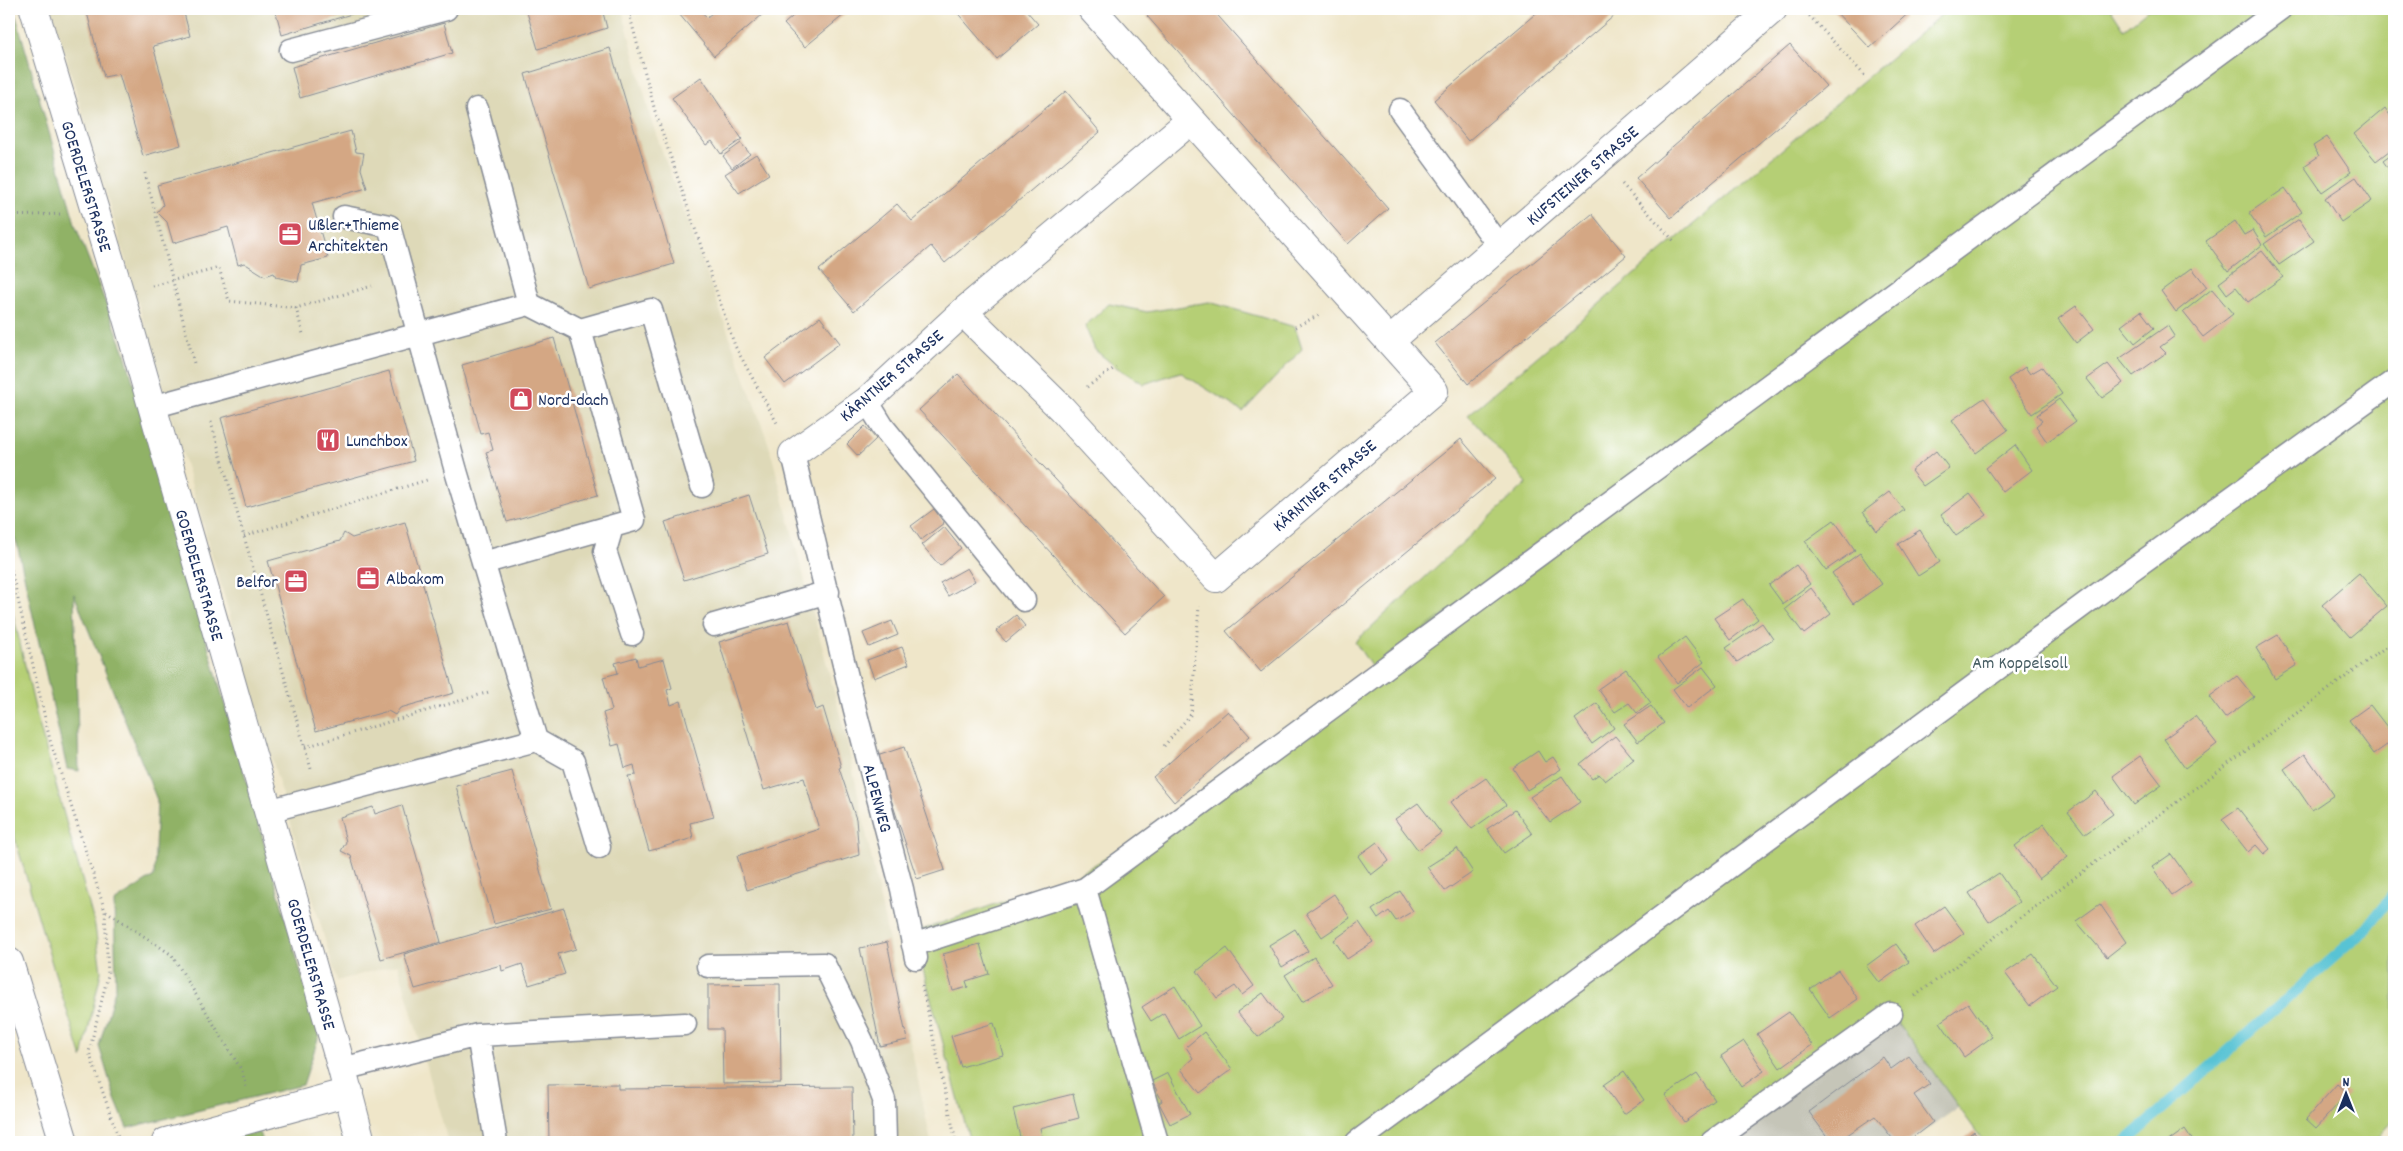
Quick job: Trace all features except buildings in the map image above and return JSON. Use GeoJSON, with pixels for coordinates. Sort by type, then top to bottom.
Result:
{"type":"FeatureCollection","features":[{"type":"Feature","properties":{"kind":"street","name":"GOERDELERSTRASSE"},"geometry":{"type":"LineString","coordinates":[[34,9],[120,294],[346,1080],[361,1142]]}},
{"type":"Feature","properties":{"kind":"street","name":"KÄRNTNER STRASSE"},"geometry":{"type":"LineString","coordinates":[[1092,9],[1434,391],[1216,578]]}},
{"type":"Feature","properties":{"kind":"street","name":"KUFSTEINER STRASSE"},"geometry":{"type":"LineString","coordinates":[[1390,342],[1774,9]]}},
{"type":"Feature","properties":{"kind":"street","name":"KÄRNTNER STRASSE"},"geometry":{"type":"LineString","coordinates":[[793,454],[867,401],[963,312],[1191,120]]}},
{"type":"Feature","properties":{"kind":"street"},"geometry":{"type":"LineString","coordinates":[[963,312],[1062,409],[1216,578]]}},
{"type":"Feature","properties":{"kind":"street"},"geometry":{"type":"LineString","coordinates":[[9,962],[64,1142]]}},
{"type":"Feature","properties":{"kind":"street"},"geometry":{"type":"LineString","coordinates":[[166,1142],[252,1117],[346,1080]]}},
{"type":"Feature","properties":{"kind":"lane"},"geometry":{"type":"LineString","coordinates":[[291,50],[446,9]]}},
{"type":"Feature","properties":{"kind":"lane"},"geometry":{"type":"LineString","coordinates":[[915,952],[1084,889],[1210,799],[2280,9]]}},
{"type":"Feature","properties":{"kind":"lane"},"geometry":{"type":"LineString","coordinates":[[477,109],[529,304]]}},
{"type":"Feature","properties":{"kind":"lane"},"geometry":{"type":"LineString","coordinates":[[1400,110],[1500,246]]}},
{"type":"Feature","properties":{"kind":"lane"},"geometry":{"type":"LineString","coordinates":[[344,217],[389,226],[456,471],[536,740],[573,761],[599,847]]}},
{"type":"Feature","properties":{"kind":"lane"},"geometry":{"type":"LineString","coordinates":[[152,407],[529,304],[580,330],[651,310],[702,486]]}},
{"type":"Feature","properties":{"kind":"lane"},"geometry":{"type":"LineString","coordinates":[[483,563],[634,520],[580,330]]}},
{"type":"Feature","properties":{"kind":"lane"},"geometry":{"type":"LineString","coordinates":[[1357,1142],[2105,589],[2394,381]]}},
{"type":"Feature","properties":{"kind":"lane"},"geometry":{"type":"LineString","coordinates":[[867,401],[883,427],[1024,600]]}},
{"type":"Feature","properties":{"kind":"lane","name":"ALPENWEG"},"geometry":{"type":"LineString","coordinates":[[793,454],[828,592],[855,710],[902,889],[915,952]]}},
{"type":"Feature","properties":{"kind":"lane"},"geometry":{"type":"LineString","coordinates":[[612,527],[605,551],[632,634]]}},
{"type":"Feature","properties":{"kind":"lane"},"geometry":{"type":"LineString","coordinates":[[714,625],[828,592]]}},
{"type":"Feature","properties":{"kind":"lane"},"geometry":{"type":"LineString","coordinates":[[268,811],[536,740]]}},
{"type":"Feature","properties":{"kind":"lane"},"geometry":{"type":"LineString","coordinates":[[1084,889],[1157,1142]]}},
{"type":"Feature","properties":{"kind":"lane"},"geometry":{"type":"LineString","coordinates":[[708,966],[824,964],[862,1041],[884,1100],[885,1142]]}},
{"type":"Feature","properties":{"kind":"lane"},"geometry":{"type":"LineString","coordinates":[[1712,1142],[1891,1014]]}},
{"type":"Feature","properties":{"kind":"lane"},"geometry":{"type":"LineString","coordinates":[[346,1080],[478,1036],[685,1024]]}},
{"type":"Feature","properties":{"kind":"lane"},"geometry":{"type":"LineString","coordinates":[[478,1036],[496,1142]]}},
{"type":"Feature","properties":{"kind":"path"},"geometry":{"type":"LineString","coordinates":[[628,9],[655,111],[736,346],[793,454]]}},
{"type":"Feature","properties":{"kind":"path"},"geometry":{"type":"LineString","coordinates":[[630,16],[639,9]]}},
{"type":"Feature","properties":{"kind":"path"},"geometry":{"type":"LineString","coordinates":[[1802,9],[1867,78]]}},
{"type":"Feature","properties":{"kind":"path"},"geometry":{"type":"LineString","coordinates":[[1600,159],[1674,241]]}},
{"type":"Feature","properties":{"kind":"path"},"geometry":{"type":"LineString","coordinates":[[144,172],[171,281],[202,393],[305,747],[519,682]]}},
{"type":"Feature","properties":{"kind":"path"},"geometry":{"type":"LineString","coordinates":[[9,216],[96,214]]}},
{"type":"Feature","properties":{"kind":"path"},"geometry":{"type":"LineString","coordinates":[[120,294],[219,268],[229,301],[296,308],[402,277]]}},
{"type":"Feature","properties":{"kind":"path"},"geometry":{"type":"LineString","coordinates":[[244,536],[456,471]]}},
{"type":"Feature","properties":{"kind":"path"},"geometry":{"type":"LineString","coordinates":[[9,560],[50,740],[105,911],[108,975],[88,1052],[120,1142]]}},
{"type":"Feature","properties":{"kind":"path"},"geometry":{"type":"LineString","coordinates":[[1164,746],[1191,714],[1198,608],[1216,578]]}},
{"type":"Feature","properties":{"kind":"path"},"geometry":{"type":"LineString","coordinates":[[1891,1014],[2394,641]]}},
{"type":"Feature","properties":{"kind":"path"},"geometry":{"type":"LineString","coordinates":[[105,911],[172,955],[242,1071],[252,1117]]}},
{"type":"Feature","properties":{"kind":"path"},"geometry":{"type":"LineString","coordinates":[[915,952],[956,1142]]}},
{"type":"Feature","properties":{"kind":"shaded area"},"geometry":{"type":"Polygon","coordinates":[[[52,9],[622,9],[652,123],[769,445],[846,737],[931,1142],[448,1142],[398,964],[337,981],[52,9]]]}},
{"type":"Feature","properties":{"kind":"shaded area"},"geometry":{"type":"Polygon","coordinates":[[[1891,1014],[1959,1107],[1909,1142],[1712,1142],[1891,1014]]]}},
{"type":"Feature","properties":{"kind":"green space"},"geometry":{"type":"Polygon","coordinates":[[[9,9],[14,9],[76,227],[124,350],[319,1036],[303,1085],[127,1128],[115,1099],[99,1046],[116,986],[114,902],[154,876],[157,800],[74,594],[79,771],[67,769],[17,544],[9,527],[9,9]]]}},
{"type":"Feature","properties":{"kind":"green space"},"geometry":{"type":"Polygon","coordinates":[[[1948,9],[2111,9],[2124,29],[2149,9],[2267,9],[1373,669],[1355,642],[1527,483],[1468,415],[1948,9]]]}},
{"type":"Feature","properties":{"kind":"green space","name":"Am Koppelsoll"},"geometry":{"type":"Polygon","coordinates":[[[2269,9],[2394,9],[2394,1120],[2374,1142],[1984,1142],[1891,1014],[1712,1142],[970,1142],[913,933],[1073,877],[1132,843],[2269,9]]]}},
{"type":"Feature","properties":{"kind":"green space"},"geometry":{"type":"Polygon","coordinates":[[[1209,302],[1295,327],[1302,349],[1243,412],[1180,372],[1144,384],[1116,367],[1095,350],[1085,326],[1109,304],[1147,312],[1209,302]]]}},
{"type":"Feature","properties":{"kind":"green space"},"geometry":{"type":"Polygon","coordinates":[[[9,596],[37,717],[95,926],[101,972],[82,1058],[9,818],[9,596]]]}},
{"type":"Feature","properties":{"kind":"green space"},"geometry":{"type":"Polygon","coordinates":[[[252,1117],[263,1142],[166,1142],[252,1117]]]}},
{"type":"Feature","properties":{"kind":"waterway"},"geometry":{"type":"LineString","coordinates":[[2125,1142],[2367,928],[2394,893]]}},
{"type":"Feature","properties":{"kind":"place","name":"Ußler+Thieme Architekten"},"geometry":{"type":"Point","coordinates":[290,234]}},
{"type":"Feature","properties":{"kind":"place","name":"Nord-dach"},"geometry":{"type":"Point","coordinates":[521,399]}},
{"type":"Feature","properties":{"kind":"place","name":"Lunchbox"},"geometry":{"type":"Point","coordinates":[328,440]}},
{"type":"Feature","properties":{"kind":"place","name":"Albakom"},"geometry":{"type":"Point","coordinates":[368,578]}},
{"type":"Feature","properties":{"kind":"place","name":"Belfor"},"geometry":{"type":"Point","coordinates":[296,581]}}]}
